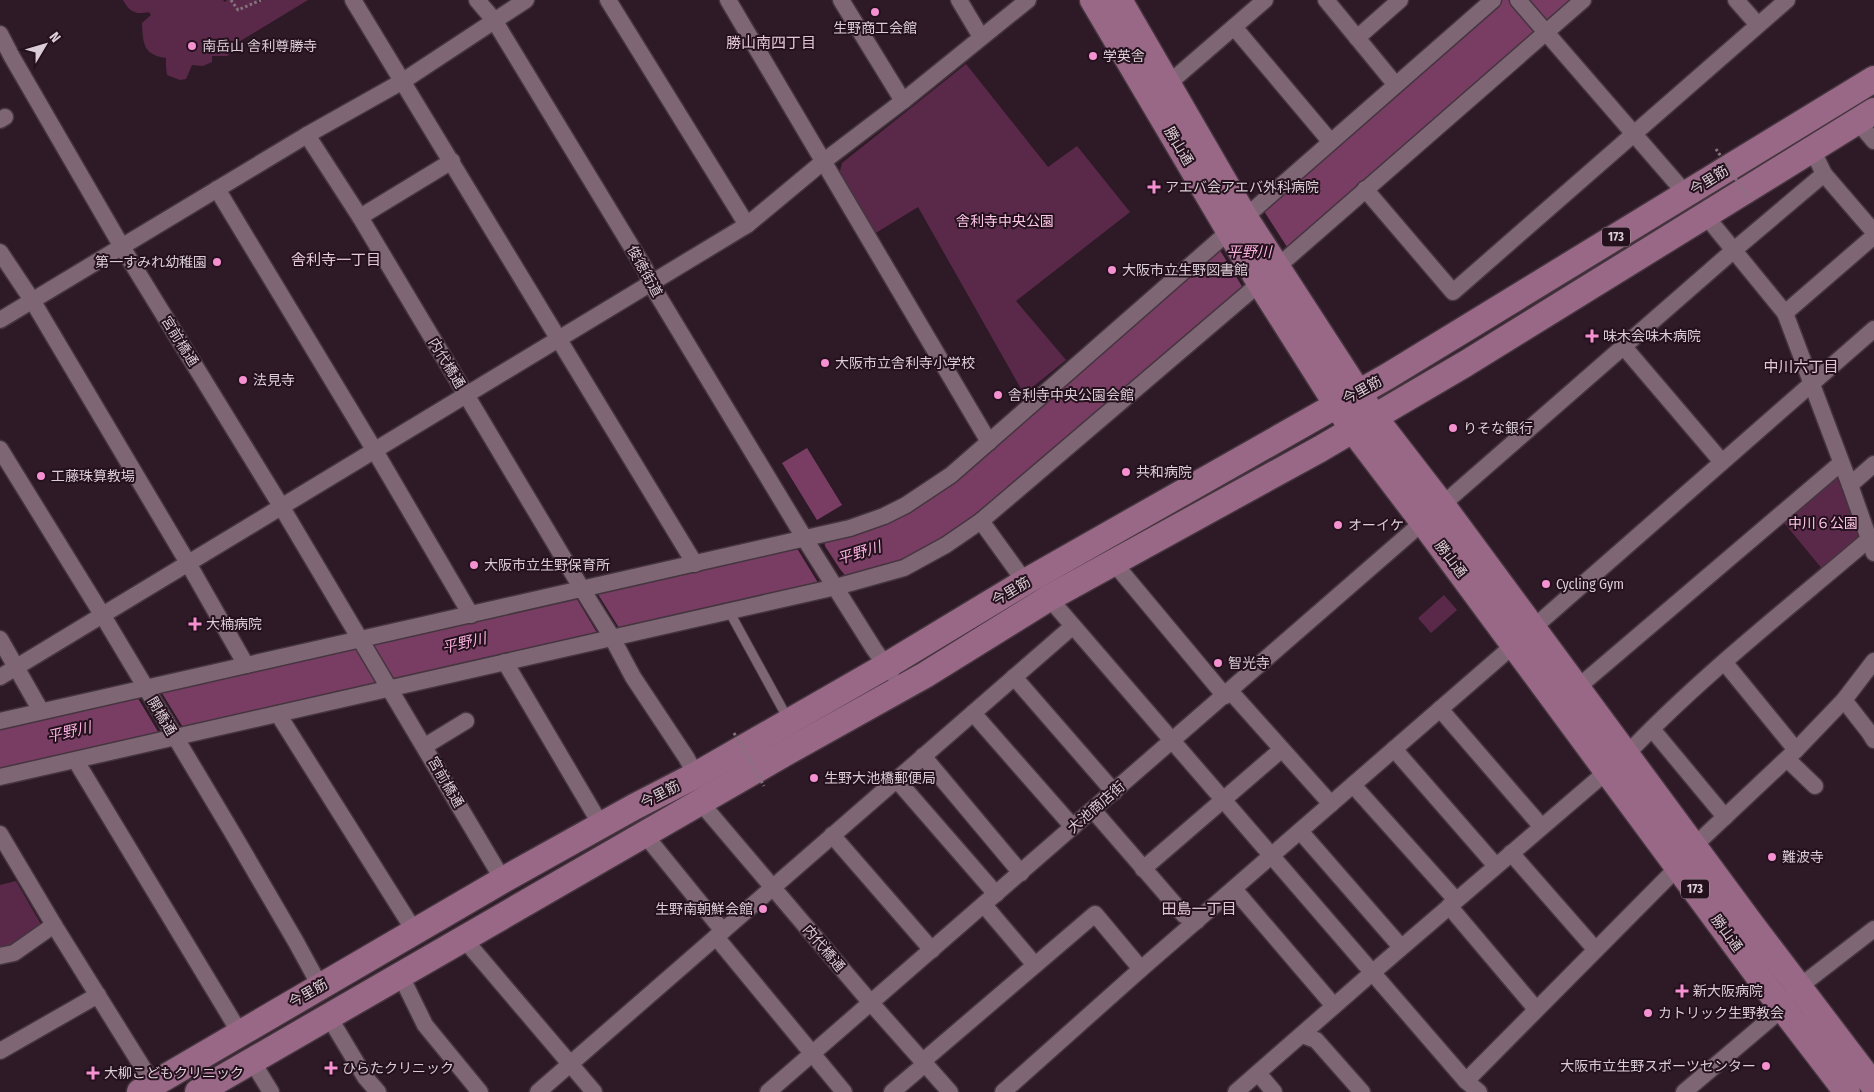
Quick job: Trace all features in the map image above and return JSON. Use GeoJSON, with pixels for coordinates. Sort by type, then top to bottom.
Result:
{"type":"FeatureCollection","features":[{"type":"Feature","properties":{"kind":"main road","name":"勝山通"},"geometry":{"type":"LineString","coordinates":[[1092,0],[1363,424],[1433,513],[1686,856],[1799,987],[1874,1086]]}},
{"type":"Feature","properties":{"kind":"main road","name":"勝山通"},"geometry":{"type":"LineString","coordinates":[[1119,0],[1168,84],[1238,226]]}},
{"type":"Feature","properties":{"kind":"main road","name":"今里筋"},"geometry":{"type":"LineString","coordinates":[[151,1090],[240,1033],[503,880],[696,775],[886,666],[1025,582],[1347,399],[1874,78]]}},
{"type":"Feature","properties":{"kind":"main road","name":"今里筋"},"geometry":{"type":"LineString","coordinates":[[198,1092],[787,752],[902,688],[1049,598],[1363,424],[1465,364],[1866,116]]}},
{"type":"Feature","properties":{"kind":"main road","name":"勝山通"},"geometry":{"type":"LineString","coordinates":[[1524,636],[1577,688],[1616,763]]}},
{"type":"Feature","properties":{"kind":"main road","name":"勝山通"},"geometry":{"type":"LineString","coordinates":[[1686,856],[1783,1008],[1847,1092]]}},
{"type":"Feature","properties":{"kind":"street"},"geometry":{"type":"LineString","coordinates":[[353,0],[695,564]]}},
{"type":"Feature","properties":{"kind":"street","name":"俊徳街道"},"geometry":{"type":"LineString","coordinates":[[478,0],[494,20],[807,541],[902,688]]}},
{"type":"Feature","properties":{"kind":"street"},"geometry":{"type":"LineString","coordinates":[[0,320],[307,135],[403,80],[526,0]]}},
{"type":"Feature","properties":{"kind":"street"},"geometry":{"type":"LineString","coordinates":[[608,0],[746,225]]}},
{"type":"Feature","properties":{"kind":"street"},"geometry":{"type":"LineString","coordinates":[[728,0],[989,442]]}},
{"type":"Feature","properties":{"kind":"street"},"geometry":{"type":"LineString","coordinates":[[842,0],[903,101]]}},
{"type":"Feature","properties":{"kind":"street"},"geometry":{"type":"LineString","coordinates":[[959,0],[981,37]]}},
{"type":"Feature","properties":{"kind":"street"},"geometry":{"type":"LineString","coordinates":[[0,676],[103,616],[746,225],[1028,0]]}},
{"type":"Feature","properties":{"kind":"street"},"geometry":{"type":"LineString","coordinates":[[1168,84],[1265,0]]}},
{"type":"Feature","properties":{"kind":"street"},"geometry":{"type":"LineString","coordinates":[[1326,0],[1395,84]]}},
{"type":"Feature","properties":{"kind":"street"},"geometry":{"type":"LineString","coordinates":[[1357,38],[1400,0]]}},
{"type":"Feature","properties":{"kind":"street"},"geometry":{"type":"LineString","coordinates":[[0,721],[146,690],[246,665],[361,642],[695,564],[807,541],[850,528],[894,511],[932,488],[989,442],[1238,226],[1330,141],[1493,0]]}},
{"type":"Feature","properties":{"kind":"street"},"geometry":{"type":"LineString","coordinates":[[1518,0],[1686,194]]}},
{"type":"Feature","properties":{"kind":"street"},"geometry":{"type":"LineString","coordinates":[[0,777],[76,761],[173,735],[278,714],[388,686],[505,662],[611,636],[729,611],[904,568],[946,545],[981,521],[1365,189],[1544,31],[1583,0]]}},
{"type":"Feature","properties":{"kind":"street"},"geometry":{"type":"LineString","coordinates":[[1736,0],[1758,25]]}},
{"type":"Feature","properties":{"kind":"street"},"geometry":{"type":"LineString","coordinates":[[1365,189],[1453,292],[1787,0]]}},
{"type":"Feature","properties":{"kind":"street"},"geometry":{"type":"LineString","coordinates":[[1234,27],[1330,141]]}},
{"type":"Feature","properties":{"kind":"street","name":"宮前橋通"},"geometry":{"type":"LineString","coordinates":[[0,34],[12,58],[122,247],[282,506],[503,880]]}},
{"type":"Feature","properties":{"kind":"street"},"geometry":{"type":"LineString","coordinates":[[1866,116],[1874,141]]}},
{"type":"Feature","properties":{"kind":"street","name":"内代橋通"},"geometry":{"type":"LineString","coordinates":[[307,135],[360,217],[611,636]]}},
{"type":"Feature","properties":{"kind":"street"},"geometry":{"type":"LineString","coordinates":[[1812,149],[1824,174],[1874,232]]}},
{"type":"Feature","properties":{"kind":"street"},"geometry":{"type":"LineString","coordinates":[[360,217],[452,162]]}},
{"type":"Feature","properties":{"kind":"street","name":"大池商店街"},"geometry":{"type":"LineString","coordinates":[[768,1092],[1172,742],[1734,250],[1824,174]]}},
{"type":"Feature","properties":{"kind":"street"},"geometry":{"type":"LineString","coordinates":[[217,189],[375,451],[471,615]]}},
{"type":"Feature","properties":{"kind":"street"},"geometry":{"type":"LineString","coordinates":[[1236,1092],[1401,947],[1616,763],[1725,663],[1871,547],[1850,485],[1785,313],[1706,214]]}},
{"type":"Feature","properties":{"kind":"street"},"geometry":{"type":"LineString","coordinates":[[1785,313],[1874,236]]}},
{"type":"Feature","properties":{"kind":"street"},"geometry":{"type":"LineString","coordinates":[[0,252],[32,300],[188,563],[246,665]]}},
{"type":"Feature","properties":{"kind":"street"},"geometry":{"type":"LineString","coordinates":[[1003,1092],[1141,969],[1722,462],[1812,384],[1871,338]]}},
{"type":"Feature","properties":{"kind":"street"},"geometry":{"type":"LineString","coordinates":[[1624,347],[1722,462]]}},
{"type":"Feature","properties":{"kind":"street","name":"開橋通"},"geometry":{"type":"LineString","coordinates":[[0,449],[103,616],[296,942],[320,986]]}},
{"type":"Feature","properties":{"kind":"street"},"geometry":{"type":"LineString","coordinates":[[1577,688],[1841,463]]}},
{"type":"Feature","properties":{"kind":"street"},"geometry":{"type":"LineString","coordinates":[[1850,485],[1874,464]]}},
{"type":"Feature","properties":{"kind":"street"},"geometry":{"type":"LineString","coordinates":[[981,521],[1025,582]]}},
{"type":"Feature","properties":{"kind":"street"},"geometry":{"type":"LineString","coordinates":[[1114,563],[1228,693],[1331,804]]}},
{"type":"Feature","properties":{"kind":"street"},"geometry":{"type":"LineString","coordinates":[[1049,598],[1222,800],[1474,1088],[1536,1009],[1725,817],[1791,755],[1844,700],[1874,661]]}},
{"type":"Feature","properties":{"kind":"street"},"geometry":{"type":"LineString","coordinates":[[538,1092],[1073,626]]}},
{"type":"Feature","properties":{"kind":"street"},"geometry":{"type":"LineString","coordinates":[[611,636],[633,677],[696,775]]}},
{"type":"Feature","properties":{"kind":"street"},"geometry":{"type":"LineString","coordinates":[[0,639],[41,711]]}},
{"type":"Feature","properties":{"kind":"street"},"geometry":{"type":"LineString","coordinates":[[505,662],[601,825]]}},
{"type":"Feature","properties":{"kind":"street"},"geometry":{"type":"LineString","coordinates":[[1725,663],[1791,755],[1816,786]]}},
{"type":"Feature","properties":{"kind":"street"},"geometry":{"type":"LineString","coordinates":[[1014,677],[1114,792]]}},
{"type":"Feature","properties":{"kind":"street"},"geometry":{"type":"LineString","coordinates":[[1844,700],[1870,732],[1874,740]]}},
{"type":"Feature","properties":{"kind":"street"},"geometry":{"type":"LineString","coordinates":[[1440,709],[1541,826]]}},
{"type":"Feature","properties":{"kind":"street"},"geometry":{"type":"LineString","coordinates":[[973,713],[1073,828]]}},
{"type":"Feature","properties":{"kind":"street"},"geometry":{"type":"LineString","coordinates":[[278,714],[415,932]]}},
{"type":"Feature","properties":{"kind":"street"},"geometry":{"type":"LineString","coordinates":[[425,746],[466,720]]}},
{"type":"Feature","properties":{"kind":"street"},"geometry":{"type":"LineString","coordinates":[[1652,729],[1725,817]]}},
{"type":"Feature","properties":{"kind":"street"},"geometry":{"type":"LineString","coordinates":[[1394,749],[1496,866]]}},
{"type":"Feature","properties":{"kind":"street"},"geometry":{"type":"LineString","coordinates":[[1143,869],[1282,750]]}},
{"type":"Feature","properties":{"kind":"street"},"geometry":{"type":"LineString","coordinates":[[923,756],[1021,873]]}},
{"type":"Feature","properties":{"kind":"street"},"geometry":{"type":"LineString","coordinates":[[76,761],[240,1033]]}},
{"type":"Feature","properties":{"kind":"street"},"geometry":{"type":"LineString","coordinates":[[896,779],[990,900],[1035,965]]}},
{"type":"Feature","properties":{"kind":"street"},"geometry":{"type":"LineString","coordinates":[[1353,784],[1452,903],[1536,1009]]}},
{"type":"Feature","properties":{"kind":"street","name":"内代橋通"},"geometry":{"type":"LineString","coordinates":[[701,803],[871,1003],[950,1092]]}},
{"type":"Feature","properties":{"kind":"street"},"geometry":{"type":"LineString","coordinates":[[1093,810],[1184,915],[1197,922]]}},
{"type":"Feature","properties":{"kind":"street"},"geometry":{"type":"LineString","coordinates":[[1300,831],[1401,947]]}},
{"type":"Feature","properties":{"kind":"street"},"geometry":{"type":"LineString","coordinates":[[0,834],[98,994],[151,1090]]}},
{"type":"Feature","properties":{"kind":"street"},"geometry":{"type":"LineString","coordinates":[[645,835],[719,934],[812,1054],[844,1092]]}},
{"type":"Feature","properties":{"kind":"street"},"geometry":{"type":"LineString","coordinates":[[832,835],[932,950]]}},
{"type":"Feature","properties":{"kind":"street"},"geometry":{"type":"LineString","coordinates":[[1511,853],[1595,949]]}},
{"type":"Feature","properties":{"kind":"street"},"geometry":{"type":"LineString","coordinates":[[1234,889],[1334,1006]]}},
{"type":"Feature","properties":{"kind":"street"},"geometry":{"type":"LineString","coordinates":[[892,1092],[1095,914],[1141,969]]}},
{"type":"Feature","properties":{"kind":"street"},"geometry":{"type":"LineString","coordinates":[[0,956],[14,953],[54,925]]}},
{"type":"Feature","properties":{"kind":"street"},"geometry":{"type":"LineString","coordinates":[[1684,1092],[1783,1008],[1799,987],[1874,929]]}},
{"type":"Feature","properties":{"kind":"street"},"geometry":{"type":"LineString","coordinates":[[464,939],[594,1092]]}},
{"type":"Feature","properties":{"kind":"street"},"geometry":{"type":"LineString","coordinates":[[401,976],[425,1025],[480,1092]]}},
{"type":"Feature","properties":{"kind":"street"},"geometry":{"type":"LineString","coordinates":[[0,1052],[98,994]]}},
{"type":"Feature","properties":{"kind":"street"},"geometry":{"type":"LineString","coordinates":[[329,1017],[365,1076],[378,1092]]}},
{"type":"Feature","properties":{"kind":"street"},"geometry":{"type":"LineString","coordinates":[[1302,1034],[1316,1040],[1362,1092]]}},
{"type":"Feature","properties":{"kind":"street"},"geometry":{"type":"LineString","coordinates":[[252,1062],[271,1092]]}},
{"type":"Feature","properties":{"kind":"street"},"geometry":{"type":"LineString","coordinates":[[1258,1073],[1274,1092]]}},
{"type":"Feature","properties":{"kind":"lane"},"geometry":{"type":"LineString","coordinates":[[729,611],[790,721]]}},
{"type":"Feature","properties":{"kind":"path"},"geometry":{"type":"LineString","coordinates":[[231,0],[238,10],[261,0]]}},
{"type":"Feature","properties":{"kind":"path"},"geometry":{"type":"LineString","coordinates":[[1716,149],[1749,199]]}},
{"type":"Feature","properties":{"kind":"path"},"geometry":{"type":"LineString","coordinates":[[734,733],[764,786]]}},
{"type":"Feature","properties":{"kind":"green space","name":"南岳山 舎利尊勝寺"},"geometry":{"type":"Polygon","coordinates":[[[123,0],[223,0],[225,2],[227,0],[258,0],[258,3],[263,0],[308,0],[237,43],[234,40],[234,51],[227,56],[212,56],[212,62],[203,66],[192,65],[186,79],[180,80],[167,75],[166,58],[153,54],[146,47],[142,23],[151,15],[149,12],[133,12],[123,0]]]}},
{"type":"Feature","properties":{"kind":"green space","name":"舎利寺中央公園"},"geometry":{"type":"Polygon","coordinates":[[[966,64],[1048,167],[1077,146],[1130,212],[1016,301],[1066,360],[1024,394],[918,207],[874,234],[839,175],[842,163],[966,64]]]}},
{"type":"Feature","properties":{"kind":"green space","name":"中川６公園"},"geometry":{"type":"Polygon","coordinates":[[[1836,474],[1860,540],[1823,570],[1781,519],[1836,474]]]}},
{"type":"Feature","properties":{"kind":"green space"},"geometry":{"type":"Polygon","coordinates":[[[1444,595],[1457,610],[1431,633],[1418,618],[1444,595]]]}},
{"type":"Feature","properties":{"kind":"green space"},"geometry":{"type":"Polygon","coordinates":[[[16,881],[42,926],[13,946],[0,949],[0,885],[16,881]]]}},
{"type":"Feature","properties":{"kind":"water","name":"平野川"},"geometry":{"type":"Polygon","coordinates":[[[1502,0],[1574,0],[1289,249],[970,521],[917,555],[882,569],[0,769],[0,728],[821,543],[893,520],[924,503],[956,480],[1502,0]]]}},
{"type":"Feature","properties":{"kind":"water"},"geometry":{"type":"Polygon","coordinates":[[[807,448],[842,505],[817,520],[782,463],[807,448]]]}},
{"type":"Feature","properties":{"kind":"pier"},"geometry":{"type":"Polygon","coordinates":[[[1262,208],[1289,250],[1243,288],[1218,247],[1262,208]]]}},
{"type":"Feature","properties":{"kind":"pier"},"geometry":{"type":"Polygon","coordinates":[[[824,540],[825,546],[848,579],[817,586],[817,581],[798,550],[793,547],[824,540]]]}},
{"type":"Feature","properties":{"kind":"pier"},"geometry":{"type":"Polygon","coordinates":[[[596,591],[621,631],[599,636],[575,596],[596,591]]]}},
{"type":"Feature","properties":{"kind":"pier"},"geometry":{"type":"Polygon","coordinates":[[[160,690],[184,729],[160,735],[136,695],[160,690]]]}},
{"type":"Feature","properties":{"kind":"place","name":"生野商工会館"},"geometry":{"type":"Point","coordinates":[875,12]}},
{"type":"Feature","properties":{"kind":"place","name":"南岳山 舎利尊勝寺"},"geometry":{"type":"Point","coordinates":[192,46]}},
{"type":"Feature","properties":{"kind":"place","name":"学英舎"},"geometry":{"type":"Point","coordinates":[1093,56]}},
{"type":"Feature","properties":{"kind":"place","name":"アエバ会アエバ外科病院"},"geometry":{"type":"Point","coordinates":[1154,187]}},
{"type":"Feature","properties":{"kind":"place","name":"第一すみれ幼稚園"},"geometry":{"type":"Point","coordinates":[217,262]}},
{"type":"Feature","properties":{"kind":"place","name":"大阪市立生野図書館"},"geometry":{"type":"Point","coordinates":[1112,270]}},
{"type":"Feature","properties":{"kind":"place","name":"味木会味木病院"},"geometry":{"type":"Point","coordinates":[1592,336]}},
{"type":"Feature","properties":{"kind":"place","name":"大阪市立舎利寺小学校"},"geometry":{"type":"Point","coordinates":[825,363]}},
{"type":"Feature","properties":{"kind":"place","name":"法見寺"},"geometry":{"type":"Point","coordinates":[243,380]}},
{"type":"Feature","properties":{"kind":"place","name":"舎利寺中央公園会館"},"geometry":{"type":"Point","coordinates":[998,395]}},
{"type":"Feature","properties":{"kind":"place","name":"りそな銀行"},"geometry":{"type":"Point","coordinates":[1453,428]}},
{"type":"Feature","properties":{"kind":"place","name":"共和病院"},"geometry":{"type":"Point","coordinates":[1126,472]}},
{"type":"Feature","properties":{"kind":"place","name":"工藤珠算教場"},"geometry":{"type":"Point","coordinates":[41,476]}},
{"type":"Feature","properties":{"kind":"place","name":"オーイケ"},"geometry":{"type":"Point","coordinates":[1338,525]}},
{"type":"Feature","properties":{"kind":"place","name":"大阪市立生野保育所"},"geometry":{"type":"Point","coordinates":[474,565]}},
{"type":"Feature","properties":{"kind":"place","name":"Cycling Gym"},"geometry":{"type":"Point","coordinates":[1546,584]}},
{"type":"Feature","properties":{"kind":"place","name":"大楠病院"},"geometry":{"type":"Point","coordinates":[195,624]}},
{"type":"Feature","properties":{"kind":"place","name":"智光寺"},"geometry":{"type":"Point","coordinates":[1218,663]}},
{"type":"Feature","properties":{"kind":"place","name":"生野大池橋郵便局"},"geometry":{"type":"Point","coordinates":[814,778]}},
{"type":"Feature","properties":{"kind":"place","name":"難波寺"},"geometry":{"type":"Point","coordinates":[1772,857]}},
{"type":"Feature","properties":{"kind":"place","name":"生野南朝鮮会館"},"geometry":{"type":"Point","coordinates":[763,909]}},
{"type":"Feature","properties":{"kind":"place","name":"新大阪病院"},"geometry":{"type":"Point","coordinates":[1682,991]}},
{"type":"Feature","properties":{"kind":"place","name":"カトリック生野教会"},"geometry":{"type":"Point","coordinates":[1648,1013]}},
{"type":"Feature","properties":{"kind":"place","name":"大阪市立生野スポーツセンター"},"geometry":{"type":"Point","coordinates":[1766,1066]}},
{"type":"Feature","properties":{"kind":"place","name":"ひらたクリニック"},"geometry":{"type":"Point","coordinates":[331,1068]}},
{"type":"Feature","properties":{"kind":"place","name":"大柳こどもクリニック"},"geometry":{"type":"Point","coordinates":[93,1073]}},
{"type":"Feature","properties":{"kind":"district","name":"勝山南四丁目"},"geometry":{"type":"Point","coordinates":[771,43]}},
{"type":"Feature","properties":{"kind":"district","name":"舎利寺一丁目"},"geometry":{"type":"Point","coordinates":[336,260]}},
{"type":"Feature","properties":{"kind":"district","name":"中川六丁目"},"geometry":{"type":"Point","coordinates":[1801,367]}},
{"type":"Feature","properties":{"kind":"district","name":"田島一丁目"},"geometry":{"type":"Point","coordinates":[1199,909]}}]}
